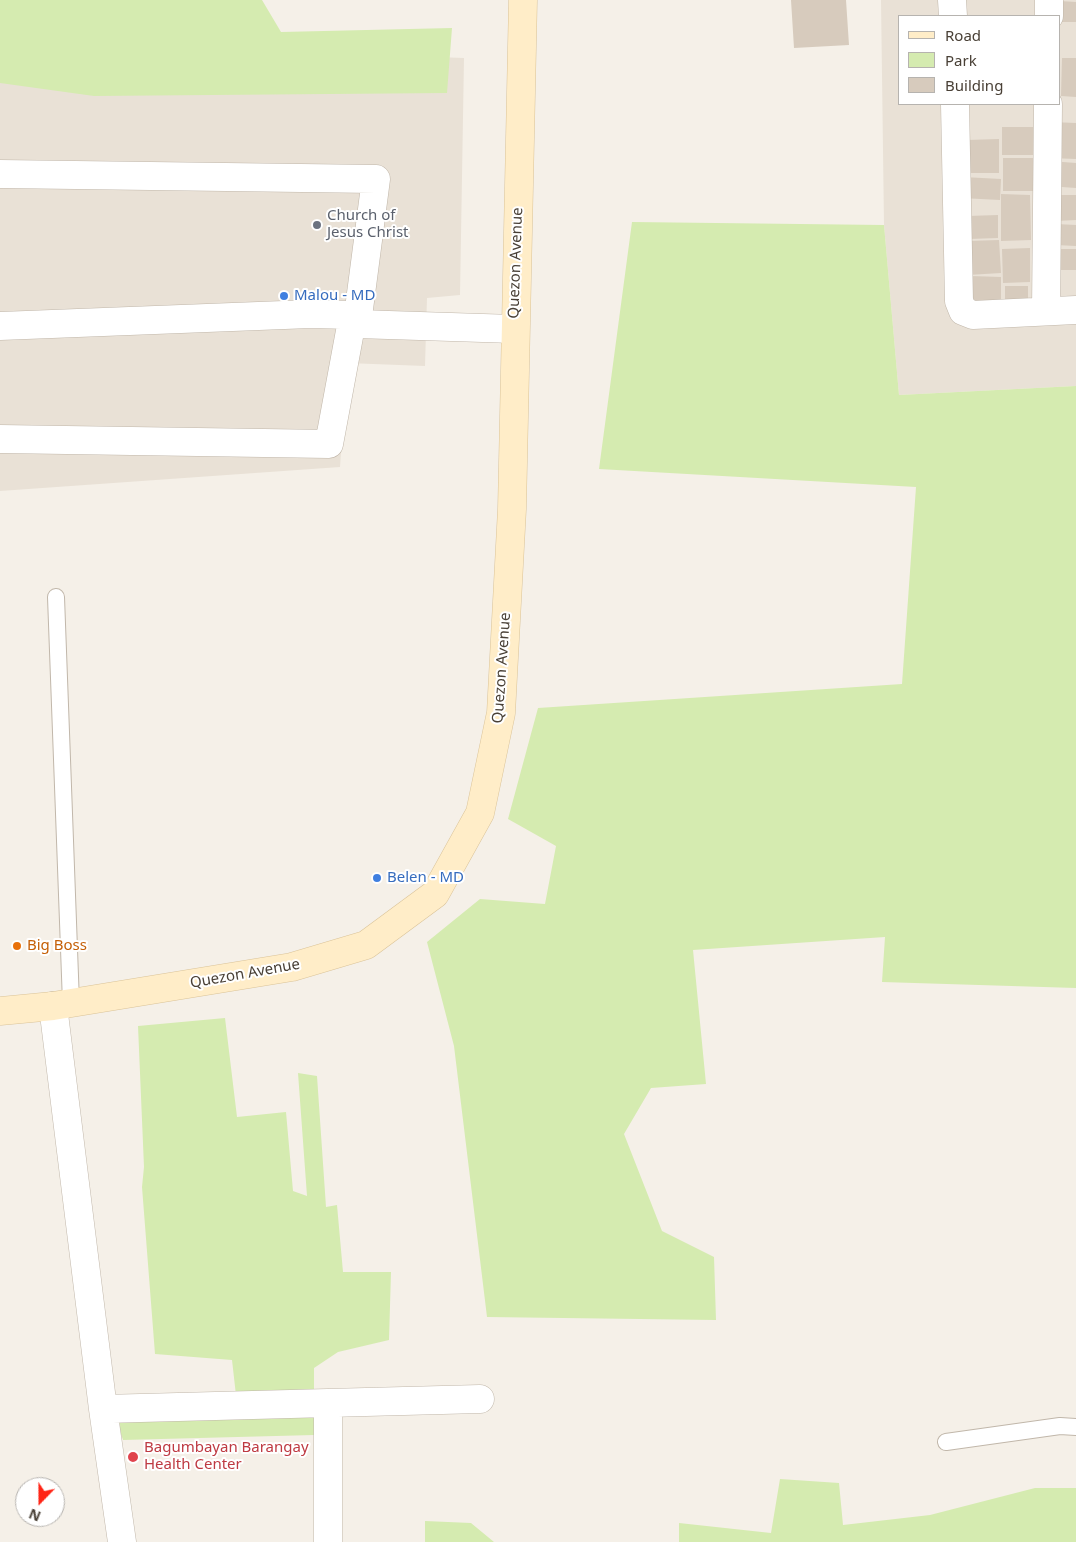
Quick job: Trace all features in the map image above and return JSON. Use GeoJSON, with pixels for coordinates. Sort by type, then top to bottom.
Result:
{"type":"FeatureCollection","features":[{"type":"Feature","properties":{"kind":"main road","name":"Quezon Avenue"},"geometry":{"type":"LineString","coordinates":[[0,1012],[62,1004],[292,967],[366,945],[435,894],[480,813],[501,713],[512,509],[514,329],[523,0]]}},
{"type":"Feature","properties":{"kind":"street"},"geometry":{"type":"LineString","coordinates":[[952,0],[952,15]]}},
{"type":"Feature","properties":{"kind":"street"},"geometry":{"type":"LineString","coordinates":[[1049,0],[1049,15]]}},
{"type":"Feature","properties":{"kind":"street"},"geometry":{"type":"LineString","coordinates":[[954,105],[959,301],[962,311],[973,315],[1076,310]]}},
{"type":"Feature","properties":{"kind":"street"},"geometry":{"type":"LineString","coordinates":[[1046,311],[1048,105]]}},
{"type":"Feature","properties":{"kind":"street"},"geometry":{"type":"LineString","coordinates":[[0,174],[376,179],[355,319],[329,444],[0,439]]}},
{"type":"Feature","properties":{"kind":"street"},"geometry":{"type":"LineString","coordinates":[[0,326],[310,314],[355,319],[514,329]]}},
{"type":"Feature","properties":{"kind":"street"},"geometry":{"type":"LineString","coordinates":[[62,1004],[103,1409],[122,1542]]}},
{"type":"Feature","properties":{"kind":"street"},"geometry":{"type":"LineString","coordinates":[[103,1409],[480,1400]]}},
{"type":"Feature","properties":{"kind":"street"},"geometry":{"type":"LineString","coordinates":[[328,1404],[328,1542]]}},
{"type":"Feature","properties":{"kind":"lane"},"geometry":{"type":"LineString","coordinates":[[56,597],[62,1004]]}},
{"type":"Feature","properties":{"kind":"lane"},"geometry":{"type":"LineString","coordinates":[[946,1442],[1060,1426],[1076,1427]]}},
{"type":"Feature","properties":{"kind":"shaded area"},"geometry":{"type":"Polygon","coordinates":[[[881,0],[1076,0],[1076,386],[899,395],[884,225],[881,0]]]}},
{"type":"Feature","properties":{"kind":"shaded area"},"geometry":{"type":"Polygon","coordinates":[[[0,41],[464,58],[460,295],[427,298],[425,366],[347,363],[340,467],[0,491],[0,41]]]}},
{"type":"Feature","properties":{"kind":"green space"},"geometry":{"type":"Polygon","coordinates":[[[0,0],[262,0],[281,32],[452,28],[447,93],[94,96],[0,83],[0,0]]]}},
{"type":"Feature","properties":{"kind":"green space"},"geometry":{"type":"Polygon","coordinates":[[[632,222],[884,225],[899,395],[1076,386],[1076,988],[882,982],[885,937],[693,950],[706,1084],[651,1088],[624,1134],[662,1231],[714,1257],[716,1320],[487,1317],[454,1046],[427,942],[480,899],[545,904],[556,846],[508,819],[538,708],[902,684],[916,487],[599,469],[632,222]]]}},
{"type":"Feature","properties":{"kind":"green space"},"geometry":{"type":"Polygon","coordinates":[[[225,1018],[237,1117],[286,1112],[293,1191],[307,1196],[298,1073],[317,1076],[326,1207],[337,1205],[343,1272],[391,1272],[389,1340],[338,1352],[314,1368],[314,1435],[123,1440],[115,1416],[238,1413],[232,1360],[155,1354],[142,1187],[144,1167],[138,1026],[225,1018]]]}},
{"type":"Feature","properties":{"kind":"green space"},"geometry":{"type":"Polygon","coordinates":[[[780,1479],[839,1483],[843,1525],[930,1515],[1035,1488],[1076,1488],[1076,1542],[679,1542],[679,1523],[771,1533],[780,1479]]]}},
{"type":"Feature","properties":{"kind":"green space"},"geometry":{"type":"Polygon","coordinates":[[[425,1521],[471,1523],[494,1542],[425,1542],[425,1521]]]}},
{"type":"Feature","properties":{"kind":"building"},"geometry":{"type":"Polygon","coordinates":[[[791,0],[846,0],[849,45],[794,48],[791,0]]]}},
{"type":"Feature","properties":{"kind":"building"},"geometry":{"type":"Polygon","coordinates":[[[1060,1],[1076,2],[1076,22],[1061,22],[1060,1]]]}},
{"type":"Feature","properties":{"kind":"building"},"geometry":{"type":"Polygon","coordinates":[[[1062,58],[1076,58],[1076,97],[1061,96],[1062,58]]]}},
{"type":"Feature","properties":{"kind":"building"},"geometry":{"type":"Polygon","coordinates":[[[1051,122],[1076,123],[1076,159],[1050,158],[1051,122]]]}},
{"type":"Feature","properties":{"kind":"building"},"geometry":{"type":"Polygon","coordinates":[[[1002,127],[1033,127],[1033,155],[1002,155],[1002,127]]]}},
{"type":"Feature","properties":{"kind":"building"},"geometry":{"type":"Polygon","coordinates":[[[999,139],[999,173],[968,173],[967,140],[999,139]]]}},
{"type":"Feature","properties":{"kind":"building"},"geometry":{"type":"Polygon","coordinates":[[[1003,158],[1034,158],[1034,191],[1003,191],[1003,158]]]}},
{"type":"Feature","properties":{"kind":"building"},"geometry":{"type":"Polygon","coordinates":[[[1050,161],[1076,163],[1076,188],[1048,186],[1050,161]]]}},
{"type":"Feature","properties":{"kind":"building"},"geometry":{"type":"Polygon","coordinates":[[[963,177],[1001,179],[1000,200],[961,198],[963,177]]]}},
{"type":"Feature","properties":{"kind":"building"},"geometry":{"type":"Polygon","coordinates":[[[1001,194],[1030,195],[1031,240],[1001,241],[1001,194]]]}},
{"type":"Feature","properties":{"kind":"building"},"geometry":{"type":"Polygon","coordinates":[[[1054,195],[1076,195],[1076,220],[1055,221],[1054,195]]]}},
{"type":"Feature","properties":{"kind":"building"},"geometry":{"type":"Polygon","coordinates":[[[998,215],[998,238],[969,239],[968,216],[998,215]]]}},
{"type":"Feature","properties":{"kind":"building"},"geometry":{"type":"Polygon","coordinates":[[[1056,224],[1076,225],[1076,246],[1056,245],[1056,224]]]}},
{"type":"Feature","properties":{"kind":"building"},"geometry":{"type":"Polygon","coordinates":[[[999,240],[1001,273],[968,275],[967,241],[999,240]]]}},
{"type":"Feature","properties":{"kind":"building"},"geometry":{"type":"Polygon","coordinates":[[[1030,248],[1030,282],[1003,283],[1002,249],[1030,248]]]}},
{"type":"Feature","properties":{"kind":"building"},"geometry":{"type":"Polygon","coordinates":[[[1058,249],[1076,249],[1076,270],[1059,270],[1058,249]]]}},
{"type":"Feature","properties":{"kind":"building"},"geometry":{"type":"Polygon","coordinates":[[[971,276],[1001,277],[1001,304],[971,303],[971,276]]]}},
{"type":"Feature","properties":{"kind":"building"},"geometry":{"type":"Polygon","coordinates":[[[1005,286],[1028,286],[1028,299],[1005,299],[1005,286]]]}},
{"type":"Feature","properties":{"kind":"place","name":"Church of Jesus Christ"},"geometry":{"type":"Point","coordinates":[317,225]}},
{"type":"Feature","properties":{"kind":"place","name":"Malou - MD"},"geometry":{"type":"Point","coordinates":[284,296]}},
{"type":"Feature","properties":{"kind":"place","name":"Belen - MD"},"geometry":{"type":"Point","coordinates":[377,878]}},
{"type":"Feature","properties":{"kind":"place","name":"Big Boss"},"geometry":{"type":"Point","coordinates":[17,946]}},
{"type":"Feature","properties":{"kind":"place","name":"Bagumbayan Barangay Health Center"},"geometry":{"type":"Point","coordinates":[133,1457]}}]}
